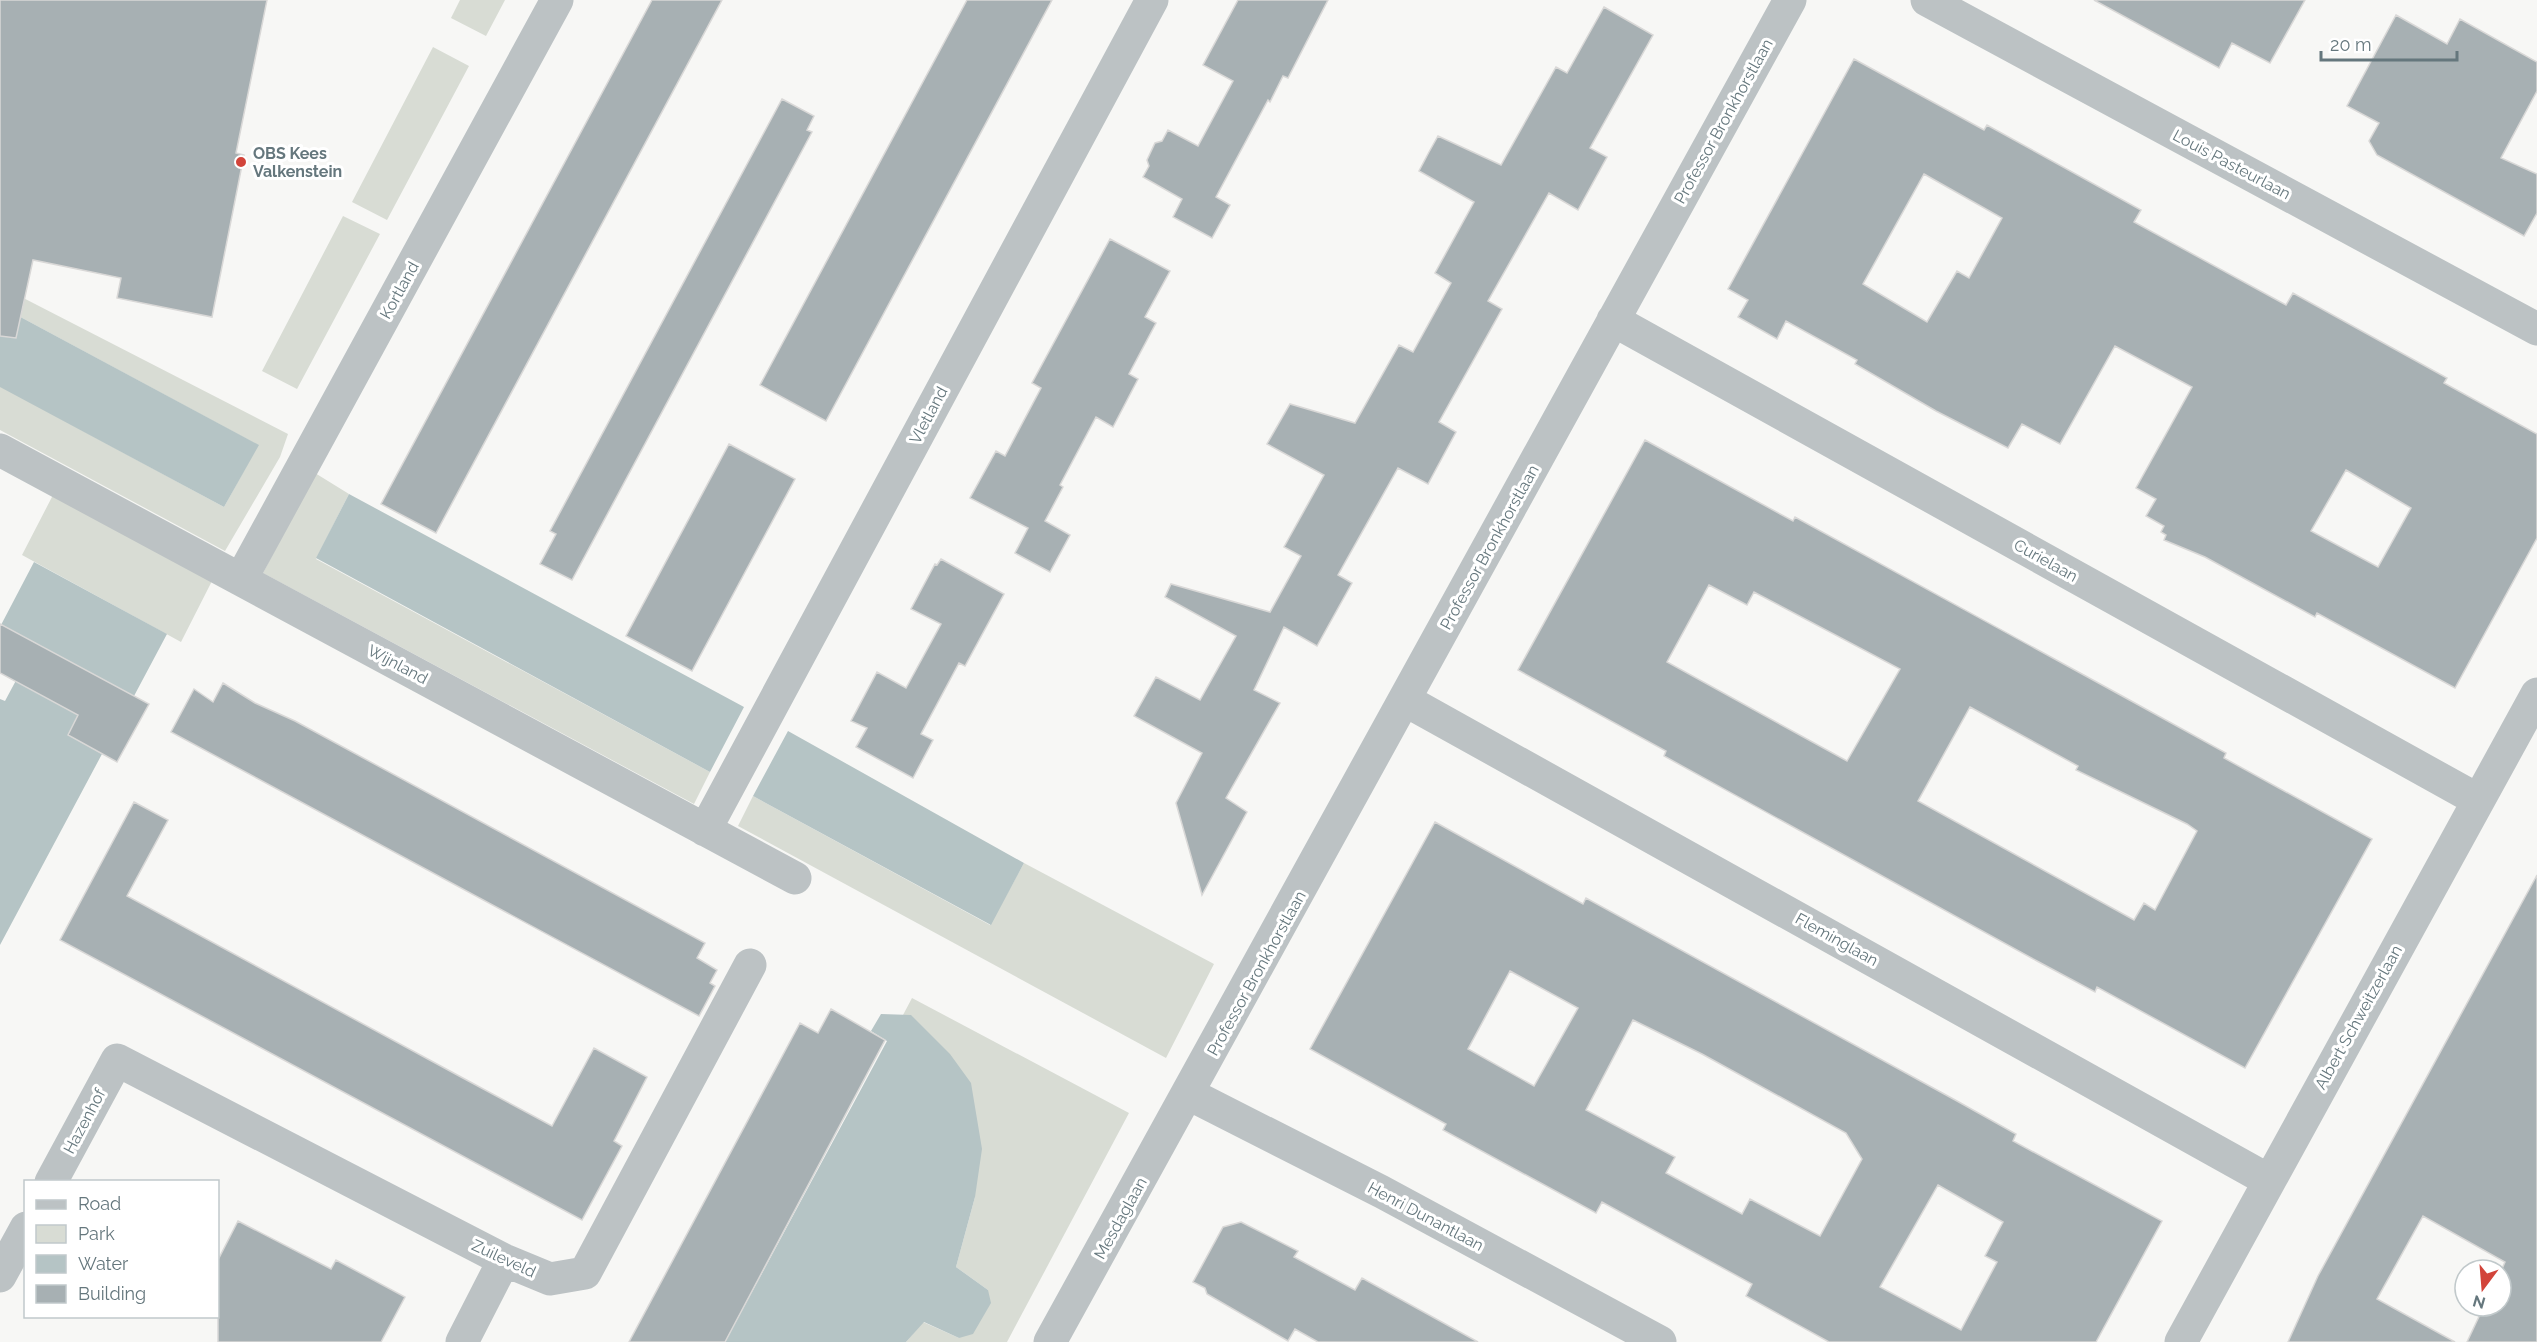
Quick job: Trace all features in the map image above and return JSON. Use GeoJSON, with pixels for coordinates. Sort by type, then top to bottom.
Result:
{"type":"FeatureCollection","features":[{"type":"Feature","properties":{"kind":"street","name":"Kortland"},"geometry":{"type":"LineString","coordinates":[[241,579],[557,0]]}},
{"type":"Feature","properties":{"kind":"street","name":"Vletland"},"geometry":{"type":"LineString","coordinates":[[705,830],[1152,0]]}},
{"type":"Feature","properties":{"kind":"street","name":"Professor Bronkhorstlaan"},"geometry":{"type":"LineString","coordinates":[[1189,1094],[1790,0]]}},
{"type":"Feature","properties":{"kind":"street","name":"Louis Pasteurlaan"},"geometry":{"type":"LineString","coordinates":[[1927,0],[2537,328]]}},
{"type":"Feature","properties":{"kind":"street","name":"Curielaan"},"geometry":{"type":"LineString","coordinates":[[1613,320],[2478,800]]}},
{"type":"Feature","properties":{"kind":"street","name":"Wijnland"},"geometry":{"type":"LineString","coordinates":[[0,450],[795,878]]}},
{"type":"Feature","properties":{"kind":"street","name":"Albert Schweitzerlaan"},"geometry":{"type":"LineString","coordinates":[[2181,1342],[2537,694]]}},
{"type":"Feature","properties":{"kind":"street","name":"Fleminglaan"},"geometry":{"type":"LineString","coordinates":[[1406,699],[2268,1180]]}},
{"type":"Feature","properties":{"kind":"street","name":"Zuileveld"},"geometry":{"type":"LineString","coordinates":[[117,1060],[504,1260],[550,1279],[585,1273],[750,965]]}},
{"type":"Feature","properties":{"kind":"street","name":"Hazenhof"},"geometry":{"type":"LineString","coordinates":[[52,1180],[117,1060]]}},
{"type":"Feature","properties":{"kind":"street","name":"Mesdaglaan"},"geometry":{"type":"LineString","coordinates":[[1050,1342],[1189,1094]]}},
{"type":"Feature","properties":{"kind":"street","name":"Henri Dunantlaan"},"geometry":{"type":"LineString","coordinates":[[1189,1094],[1382,1192],[1660,1342]]}},
{"type":"Feature","properties":{"kind":"street"},"geometry":{"type":"LineString","coordinates":[[0,1276],[24,1232]]}},
{"type":"Feature","properties":{"kind":"street"},"geometry":{"type":"LineString","coordinates":[[462,1342],[504,1260]]}},
{"type":"Feature","properties":{"kind":"green space"},"geometry":{"type":"Polygon","coordinates":[[[460,0],[505,0],[486,36],[451,18],[460,0]]]}},
{"type":"Feature","properties":{"kind":"green space"},"geometry":{"type":"Polygon","coordinates":[[[433,47],[469,66],[387,220],[352,202],[433,47]]]}},
{"type":"Feature","properties":{"kind":"green space"},"geometry":{"type":"Polygon","coordinates":[[[343,216],[380,234],[297,389],[262,371],[343,216]]]}},
{"type":"Feature","properties":{"kind":"green space"},"geometry":{"type":"Polygon","coordinates":[[[0,286],[288,434],[280,457],[225,551],[0,430],[0,386],[224,507],[258,445],[0,306],[0,286]]]}},
{"type":"Feature","properties":{"kind":"green space"},"geometry":{"type":"Polygon","coordinates":[[[315,473],[349,494],[316,559],[710,772],[694,804],[263,573],[315,473]]]}},
{"type":"Feature","properties":{"kind":"green space"},"geometry":{"type":"Polygon","coordinates":[[[53,495],[212,581],[181,642],[22,555],[53,495]]]}},
{"type":"Feature","properties":{"kind":"green space"},"geometry":{"type":"Polygon","coordinates":[[[753,796],[990,925],[1024,863],[1214,964],[1166,1058],[738,826],[753,796]]]}},
{"type":"Feature","properties":{"kind":"green space"},"geometry":{"type":"Polygon","coordinates":[[[912,998],[1129,1113],[1007,1342],[906,1342],[923,1322],[959,1338],[988,1290],[956,1267],[975,1197],[903,1015],[912,998]]]}},
{"type":"Feature","properties":{"kind":"water"},"geometry":{"type":"Polygon","coordinates":[[[0,306],[259,445],[224,507],[0,387],[0,306]]]}},
{"type":"Feature","properties":{"kind":"water"},"geometry":{"type":"Polygon","coordinates":[[[349,494],[744,707],[710,772],[316,558],[349,494]]]}},
{"type":"Feature","properties":{"kind":"water"},"geometry":{"type":"Polygon","coordinates":[[[34,562],[167,634],[134,696],[99,677],[68,735],[102,754],[0,945],[0,699],[5,701],[36,643],[1,625],[34,562]]]}},
{"type":"Feature","properties":{"kind":"water"},"geometry":{"type":"Polygon","coordinates":[[[788,731],[1024,863],[991,925],[753,796],[788,731]]]}},
{"type":"Feature","properties":{"kind":"water"},"geometry":{"type":"Polygon","coordinates":[[[881,1014],[911,1015],[950,1054],[971,1083],[982,1149],[975,1197],[956,1267],[988,1290],[991,1303],[973,1334],[959,1338],[924,1322],[906,1342],[725,1342],[887,1041],[871,1031],[881,1014]]]}},
{"type":"Feature","properties":{"kind":"building"},"geometry":{"type":"Polygon","coordinates":[[[0,0],[267,0],[236,153],[244,155],[212,317],[117,298],[121,278],[33,260],[16,338],[0,336],[0,0]]]}},
{"type":"Feature","properties":{"kind":"building"},"geometry":{"type":"Polygon","coordinates":[[[652,0],[722,0],[436,533],[381,504],[652,0]]]}},
{"type":"Feature","properties":{"kind":"building"},"geometry":{"type":"Polygon","coordinates":[[[967,0],[1052,0],[826,421],[760,385],[967,0]]]}},
{"type":"Feature","properties":{"kind":"building"},"geometry":{"type":"Polygon","coordinates":[[[1238,0],[1328,0],[1288,78],[1283,76],[1270,102],[1268,100],[1216,197],[1230,205],[1212,238],[1173,217],[1182,199],[1143,177],[1149,166],[1147,160],[1155,143],[1162,141],[1168,130],[1198,146],[1233,81],[1203,65],[1238,0]]]}},
{"type":"Feature","properties":{"kind":"building"},"geometry":{"type":"Polygon","coordinates":[[[2094,0],[2305,0],[2270,63],[2232,43],[2219,68],[2094,0]]]}},
{"type":"Feature","properties":{"kind":"building"},"geometry":{"type":"Polygon","coordinates":[[[1604,7],[1653,35],[1590,148],[1607,157],[1578,210],[1549,193],[1488,301],[1502,309],[1439,422],[1456,432],[1428,484],[1398,468],[1338,575],[1352,583],[1317,646],[1284,627],[1254,690],[1280,703],[1226,798],[1247,812],[1202,895],[1176,803],[1202,753],[1134,716],[1156,677],[1200,700],[1236,636],[1165,597],[1171,584],[1270,612],[1301,556],[1284,547],[1324,475],[1267,444],[1290,404],[1355,423],[1399,345],[1413,352],[1451,283],[1435,273],[1474,202],[1419,171],[1429,152],[1438,136],[1501,165],[1556,67],[1567,73],[1604,7]]]}},
{"type":"Feature","properties":{"kind":"building"},"geometry":{"type":"Polygon","coordinates":[[[2396,15],[2447,44],[2460,19],[2537,62],[2537,91],[2501,158],[2537,174],[2537,213],[2524,236],[2377,155],[2369,141],[2379,123],[2347,106],[2396,15]]]}},
{"type":"Feature","properties":{"kind":"building"},"geometry":{"type":"Polygon","coordinates":[[[1854,59],[1984,130],[1987,125],[2141,210],[2134,222],[2286,305],[2293,293],[2447,378],[2444,383],[2537,434],[2537,538],[2455,688],[2317,613],[2315,617],[2205,557],[2164,540],[2166,535],[2161,532],[2164,526],[2146,516],[2156,499],[2136,488],[2192,387],[2115,346],[2060,444],[2022,424],[2008,448],[1936,411],[1855,364],[1857,360],[1786,321],[1777,339],[1738,317],[1748,300],[1728,289],[1854,59]],[[1924,174],[1863,284],[1927,322],[1957,271],[1969,278],[2002,218],[1924,174]],[[2346,470],[2311,531],[2378,567],[2411,508],[2346,470]]]}},
{"type":"Feature","properties":{"kind":"building"},"geometry":{"type":"Polygon","coordinates":[[[782,99],[814,116],[807,130],[812,132],[572,580],[540,564],[556,534],[550,531],[782,99]]]}},
{"type":"Feature","properties":{"kind":"building"},"geometry":{"type":"Polygon","coordinates":[[[1110,239],[1170,271],[1145,317],[1156,323],[1129,374],[1138,379],[1113,427],[1096,417],[1060,485],[1063,487],[1045,521],[1070,535],[1050,572],[1015,553],[1028,528],[970,498],[996,451],[1005,456],[1041,388],[1032,383],[1110,239]]]}},
{"type":"Feature","properties":{"kind":"building"},"geometry":{"type":"Polygon","coordinates":[[[1645,440],[1793,521],[1795,517],[2124,697],[2226,753],[2224,758],[2372,839],[2245,1068],[2097,987],[2095,992],[2037,961],[1664,756],[1666,751],[1518,670],[1645,440]],[[1709,585],[1667,662],[1847,761],[1900,669],[1754,592],[1747,605],[1709,585]],[[1970,707],[1918,801],[2134,920],[2144,903],[2155,910],[2197,831],[2076,770],[2078,766],[1970,707]]]}},
{"type":"Feature","properties":{"kind":"building"},"geometry":{"type":"Polygon","coordinates":[[[729,444],[795,479],[692,671],[626,636],[729,444]]]}},
{"type":"Feature","properties":{"kind":"building"},"geometry":{"type":"Polygon","coordinates":[[[941,559],[1004,594],[965,666],[959,663],[921,734],[933,740],[913,778],[856,747],[867,728],[851,721],[877,672],[906,688],[941,624],[911,609],[935,564],[937,565],[941,559]]]}},
{"type":"Feature","properties":{"kind":"building"},"geometry":{"type":"Polygon","coordinates":[[[0,624],[149,704],[117,762],[68,735],[78,715],[0,673],[0,624]]]}},
{"type":"Feature","properties":{"kind":"building"},"geometry":{"type":"Polygon","coordinates":[[[223,683],[255,703],[295,721],[705,943],[697,958],[717,970],[710,983],[715,986],[699,1016],[171,732],[194,689],[213,702],[223,683]]]}},
{"type":"Feature","properties":{"kind":"building"},"geometry":{"type":"Polygon","coordinates":[[[134,802],[168,820],[127,896],[552,1126],[594,1048],[647,1077],[614,1141],[622,1146],[582,1220],[60,940],[134,802]]]}},
{"type":"Feature","properties":{"kind":"building"},"geometry":{"type":"Polygon","coordinates":[[[1435,822],[1583,904],[1586,898],[1957,1101],[2016,1134],[2013,1141],[2162,1221],[2096,1342],[1829,1342],[1746,1296],[1752,1284],[1602,1202],[1596,1213],[1443,1130],[1446,1124],[1310,1049],[1435,822]],[[1510,971],[1468,1049],[1534,1086],[1578,1008],[1510,971]],[[1633,1020],[1586,1110],[1675,1157],[1666,1173],[1742,1214],[1750,1199],[1820,1236],[1862,1159],[1846,1133],[1702,1054],[1633,1020]],[[1938,1185],[1880,1287],[1961,1330],[1997,1262],[1985,1256],[2003,1222],[1938,1185]]]}},
{"type":"Feature","properties":{"kind":"building"},"geometry":{"type":"Polygon","coordinates":[[[2537,875],[2537,1342],[2467,1342],[2478,1318],[2513,1318],[2513,1258],[2498,1258],[2423,1216],[2377,1299],[2455,1342],[2288,1342],[2318,1276],[2537,875]]]}},
{"type":"Feature","properties":{"kind":"building"},"geometry":{"type":"Polygon","coordinates":[[[831,1009],[885,1040],[725,1342],[629,1342],[800,1023],[818,1033],[831,1009]]]}},
{"type":"Feature","properties":{"kind":"building"},"geometry":{"type":"Polygon","coordinates":[[[238,1221],[331,1269],[336,1260],[405,1297],[381,1342],[218,1342],[219,1258],[238,1221]]]}},
{"type":"Feature","properties":{"kind":"building"},"geometry":{"type":"Polygon","coordinates":[[[1241,1222],[1298,1251],[1294,1257],[1355,1290],[1362,1278],[1478,1342],[1318,1342],[1295,1329],[1288,1341],[1207,1294],[1205,1288],[1193,1282],[1223,1227],[1241,1222]]]}},
{"type":"Feature","properties":{"kind":"place","name":"OBS Kees Valkenstein"},"geometry":{"type":"Point","coordinates":[241,162]}}]}
